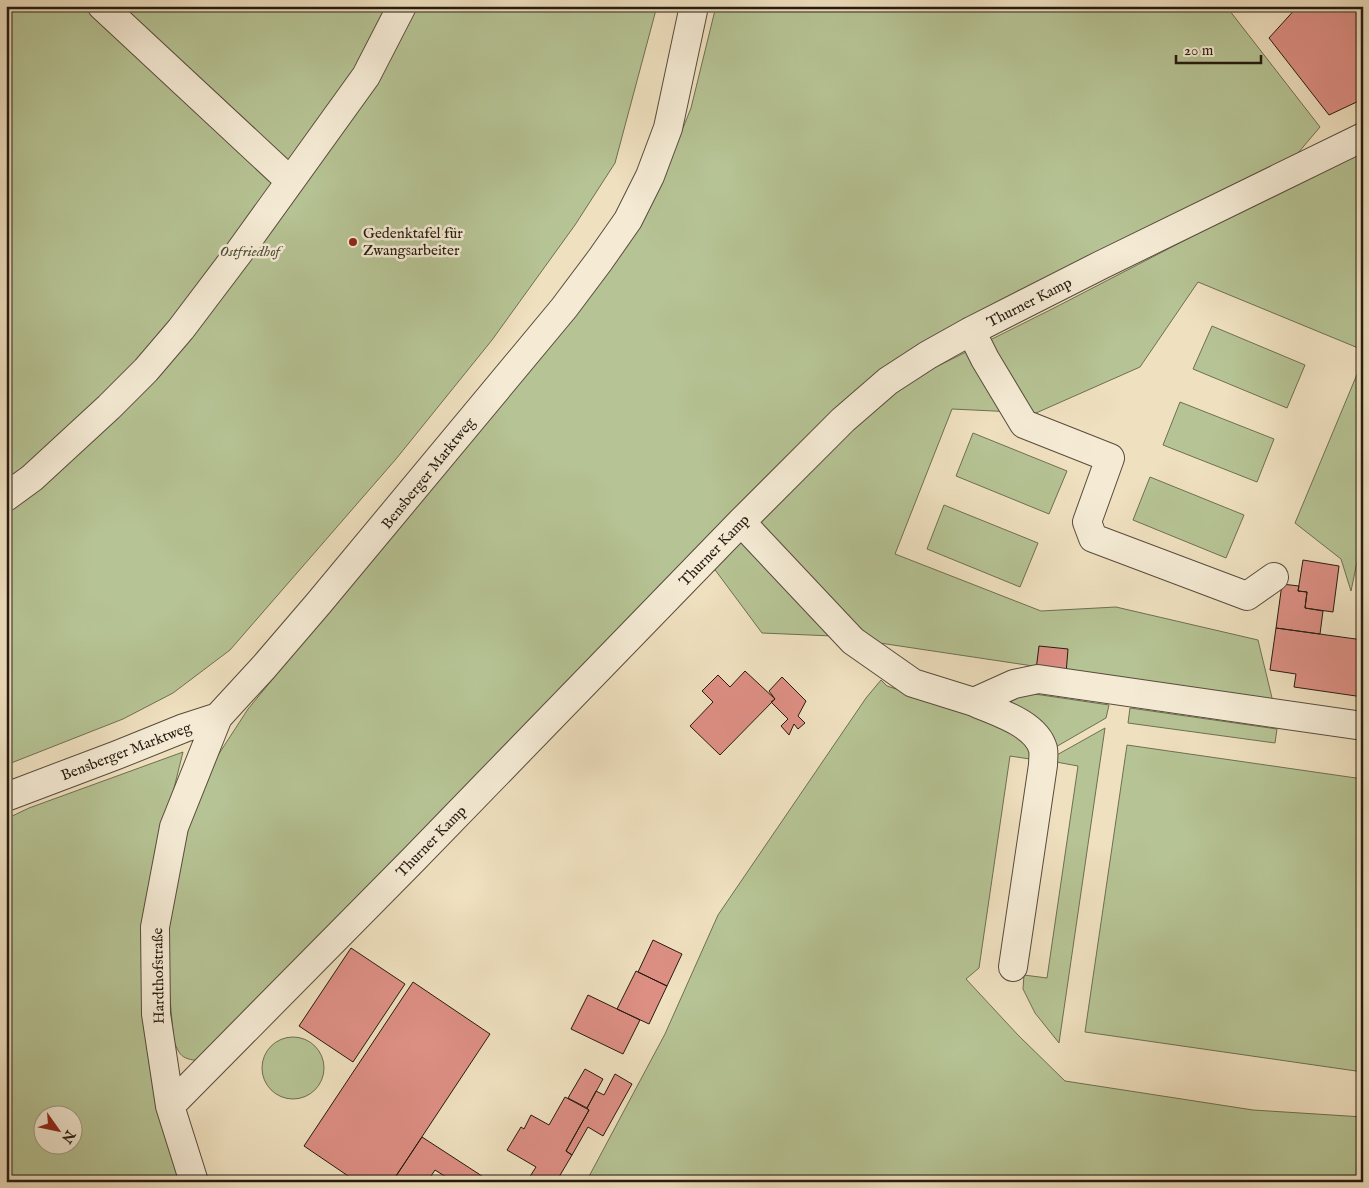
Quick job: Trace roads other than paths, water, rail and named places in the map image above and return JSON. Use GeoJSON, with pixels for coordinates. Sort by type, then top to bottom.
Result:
{"type":"FeatureCollection","features":[{"type":"Feature","properties":{"kind":"street"},"geometry":{"type":"LineString","coordinates":[[102,6],[290,181]]}},
{"type":"Feature","properties":{"kind":"street"},"geometry":{"type":"LineString","coordinates":[[6,497],[32,478],[109,408],[146,370],[181,329],[240,251],[366,76],[402,6]]}},
{"type":"Feature","properties":{"kind":"street","name":"Bensberger Marktweg"},"geometry":{"type":"LineString","coordinates":[[6,798],[218,716],[282,646],[376,536],[564,308],[628,220],[650,176],[668,128],[694,6]]}},
{"type":"Feature","properties":{"kind":"street","name":"Thurner Kamp"},"geometry":{"type":"LineString","coordinates":[[170,1106],[406,867],[741,522],[843,420],[888,381],[928,355],[971,331],[1363,137]]}},
{"type":"Feature","properties":{"kind":"street"},"geometry":{"type":"LineString","coordinates":[[971,331],[985,359],[1024,424],[1110,458],[1087,522],[1093,538],[1247,596],[1274,577]]}},
{"type":"Feature","properties":{"kind":"street"},"geometry":{"type":"LineString","coordinates":[[741,522],[853,641],[913,683],[974,702],[1018,721],[1030,730],[1041,743],[1044,751],[1042,774],[1013,967]]}},
{"type":"Feature","properties":{"kind":"street"},"geometry":{"type":"LineString","coordinates":[[974,702],[1014,684],[1038,679],[1363,726]]}},
{"type":"Feature","properties":{"kind":"street","name":"Hardthofstraße"},"geometry":{"type":"LineString","coordinates":[[194,1182],[170,1106],[156,1014],[155,928],[174,827],[218,716]]}},
{"type":"Feature","properties":{"kind":"place","name":"Gedenktafel für Zwangsarbeiter"},"geometry":{"type":"Point","coordinates":[353,242]}},
{"type":"Feature","properties":{"kind":"park label","name":"Ostfriedhof"},"geometry":{"type":"Point","coordinates":[250,251]}}]}
